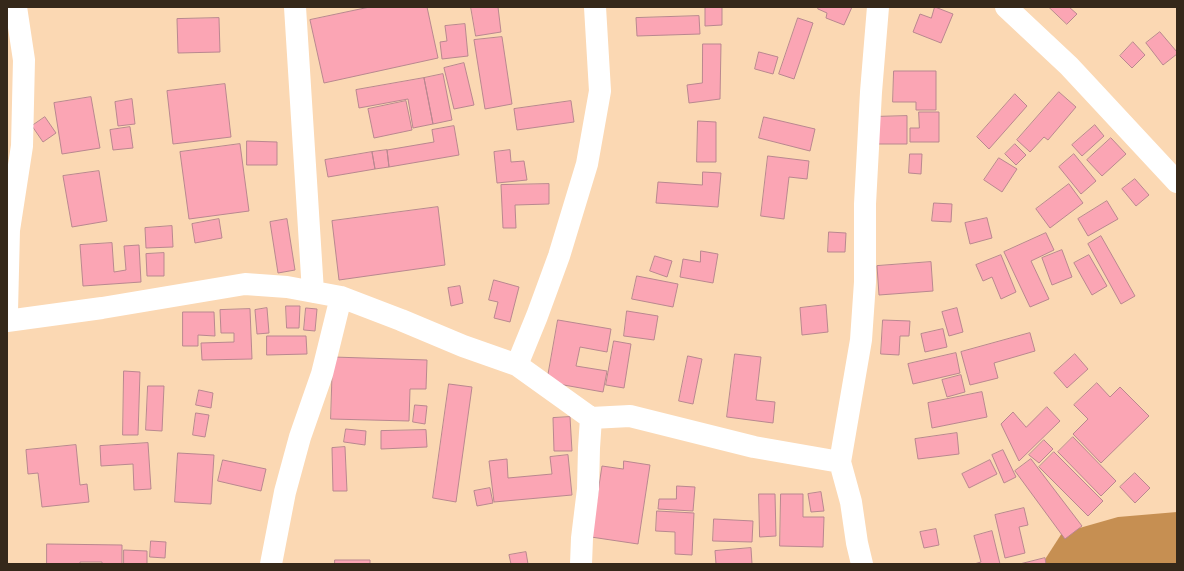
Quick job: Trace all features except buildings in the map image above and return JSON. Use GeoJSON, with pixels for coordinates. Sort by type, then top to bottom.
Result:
{"type":"FeatureCollection","features":[{"type":"Feature","properties":{"kind":"street"},"geometry":{"type":"LineString","coordinates":[[7,310],[9,230],[22,146],[24,60],[16,7]]}},
{"type":"Feature","properties":{"kind":"street"},"geometry":{"type":"LineString","coordinates":[[296,7],[313,292]]}},
{"type":"Feature","properties":{"kind":"street"},"geometry":{"type":"LineString","coordinates":[[517,364],[537,316],[587,164],[600,91],[595,7]]}},
{"type":"Feature","properties":{"kind":"street"},"geometry":{"type":"LineString","coordinates":[[862,564],[857,543],[851,502],[840,462],[862,340],[865,282],[864,204],[878,7]]}},
{"type":"Feature","properties":{"kind":"street"},"geometry":{"type":"LineString","coordinates":[[1006,7],[1069,66],[1177,182]]}},
{"type":"Feature","properties":{"kind":"street"},"geometry":{"type":"LineString","coordinates":[[7,321],[102,308],[245,284],[287,287],[341,297],[463,346],[517,364],[591,418],[630,416],[754,447],[840,462]]}},
{"type":"Feature","properties":{"kind":"street"},"geometry":{"type":"LineString","coordinates":[[271,564],[287,485],[300,437],[322,374],[341,297]]}},
{"type":"Feature","properties":{"kind":"street"},"geometry":{"type":"LineString","coordinates":[[581,564],[582,538],[588,489],[591,418]]}},
{"type":"Feature","properties":{"kind":"shaded area"},"geometry":{"type":"Polygon","coordinates":[[[1177,512],[1177,564],[1042,564],[1062,533],[1118,517],[1177,512]]]}}]}
